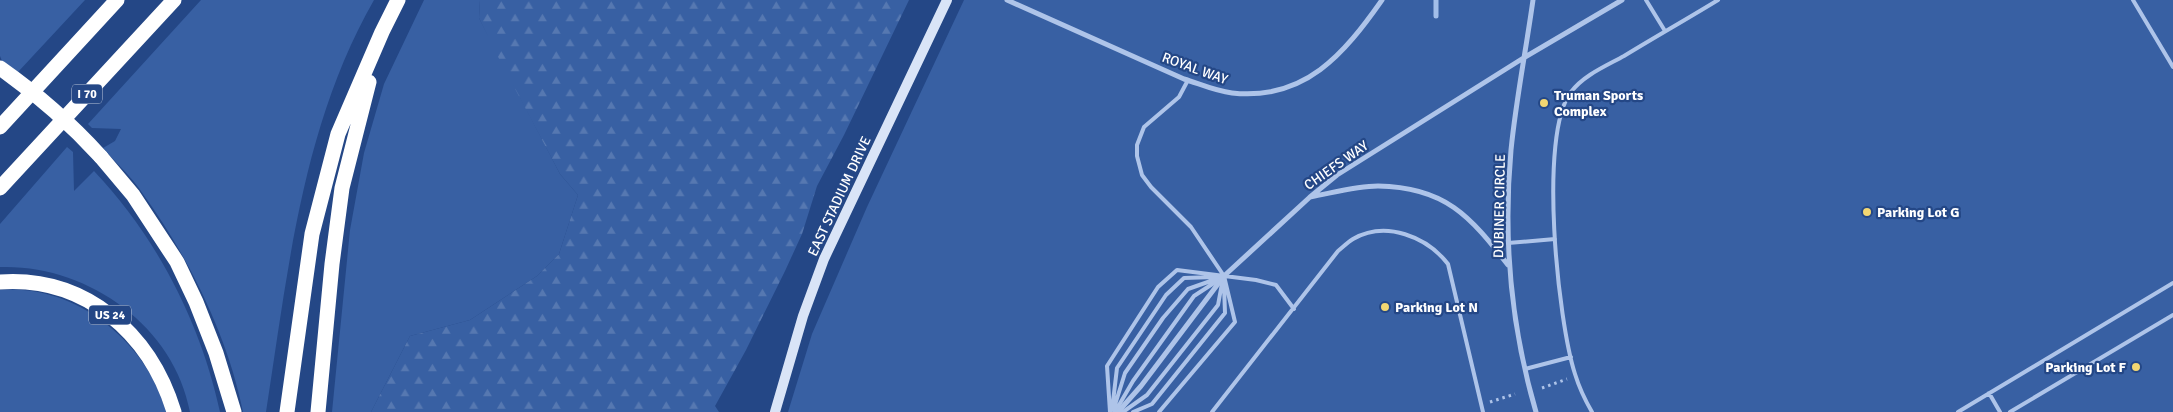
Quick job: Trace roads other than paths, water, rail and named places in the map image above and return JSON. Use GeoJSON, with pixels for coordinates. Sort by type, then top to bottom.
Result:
{"type":"FeatureCollection","features":[{"type":"Feature","properties":{"kind":"highway"},"geometry":{"type":"LineString","coordinates":[[0,127],[117,0]]}},
{"type":"Feature","properties":{"kind":"highway","name":"I 70"},"geometry":{"type":"LineString","coordinates":[[0,188],[174,0]]}},
{"type":"Feature","properties":{"kind":"highway"},"geometry":{"type":"LineString","coordinates":[[287,412],[312,234],[338,134],[382,32],[398,0]]}},
{"type":"Feature","properties":{"kind":"highway"},"geometry":{"type":"LineString","coordinates":[[318,412],[332,264],[342,188],[382,32]]}},
{"type":"Feature","properties":{"kind":"highway"},"geometry":{"type":"LineString","coordinates":[[0,68],[20,82],[77,131],[133,195],[177,262],[196,302],[230,394],[234,412]]}},
{"type":"Feature","properties":{"kind":"highway","name":"US 24"},"geometry":{"type":"LineString","coordinates":[[0,282],[35,283],[51,286],[73,294],[109,314],[124,327],[149,356],[169,396],[174,412]]}},
{"type":"Feature","properties":{"kind":"main road","name":"EAST STADIUM DRIVE"},"geometry":{"type":"LineString","coordinates":[[775,412],[803,316],[824,259],[947,0]]}},
{"type":"Feature","properties":{"kind":"street","name":"ROYAL WAY"},"geometry":{"type":"LineString","coordinates":[[1007,0],[1188,80],[1231,93],[1254,93],[1278,89],[1301,82],[1325,67],[1343,52],[1382,0]]}},
{"type":"Feature","properties":{"kind":"street","name":"DUBINER CIRCLE"},"geometry":{"type":"LineString","coordinates":[[1533,0],[1512,149],[1508,243],[1509,266],[1518,334],[1536,412]]}},
{"type":"Feature","properties":{"kind":"street","name":"CHIEFS WAY"},"geometry":{"type":"LineString","coordinates":[[1114,412],[1141,386],[1224,276],[1336,175],[1525,57],[1622,0]]}},
{"type":"Feature","properties":{"kind":"street"},"geometry":{"type":"LineString","coordinates":[[1310,197],[1377,186],[1410,189],[1433,196],[1446,201],[1463,212],[1482,231],[1509,266]]}},
{"type":"Feature","properties":{"kind":"lane"},"geometry":{"type":"LineString","coordinates":[[1646,0],[1665,31]]}},
{"type":"Feature","properties":{"kind":"lane"},"geometry":{"type":"LineString","coordinates":[[1592,412],[1578,381],[1562,315],[1554,239],[1555,156],[1560,115],[1565,100],[1572,90],[1587,77],[1718,0]]}},
{"type":"Feature","properties":{"kind":"lane"},"geometry":{"type":"LineString","coordinates":[[2133,0],[2173,67]]}},
{"type":"Feature","properties":{"kind":"lane"},"geometry":{"type":"LineString","coordinates":[[1159,412],[1235,322],[1224,276],[1191,227],[1142,175],[1137,156],[1137,146],[1144,127],[1179,97],[1188,80]]}},
{"type":"Feature","properties":{"kind":"lane"},"geometry":{"type":"LineString","coordinates":[[1212,412],[1338,251],[1354,238],[1375,232],[1396,232],[1412,236],[1438,251],[1448,264],[1483,412]]}},
{"type":"Feature","properties":{"kind":"lane"},"geometry":{"type":"LineString","coordinates":[[1508,243],[1554,239]]}},
{"type":"Feature","properties":{"kind":"lane"},"geometry":{"type":"LineString","coordinates":[[1114,412],[1107,366],[1158,287],[1178,270],[1276,285],[1294,309]]}},
{"type":"Feature","properties":{"kind":"lane"},"geometry":{"type":"LineString","coordinates":[[1114,412],[1117,368],[1166,295],[1184,278],[1224,276]]}},
{"type":"Feature","properties":{"kind":"lane"},"geometry":{"type":"LineString","coordinates":[[1114,412],[1125,373],[1163,318],[1188,289],[1224,276]]}},
{"type":"Feature","properties":{"kind":"lane"},"geometry":{"type":"LineString","coordinates":[[1114,412],[1133,381],[1194,296],[1224,276]]}},
{"type":"Feature","properties":{"kind":"lane"},"geometry":{"type":"LineString","coordinates":[[1123,412],[1147,395],[1218,305],[1224,276]]}},
{"type":"Feature","properties":{"kind":"lane"},"geometry":{"type":"LineString","coordinates":[[1133,412],[1152,404],[1225,314],[1224,276]]}},
{"type":"Feature","properties":{"kind":"lane"},"geometry":{"type":"LineString","coordinates":[[1958,412],[2173,283]]}},
{"type":"Feature","properties":{"kind":"lane"},"geometry":{"type":"LineString","coordinates":[[2010,412],[2173,315]]}},
{"type":"Feature","properties":{"kind":"lane"},"geometry":{"type":"LineString","coordinates":[[1525,369],[1571,357]]}},
{"type":"Feature","properties":{"kind":"lane"},"geometry":{"type":"LineString","coordinates":[[1989,394],[2000,412]]}},
{"type":"Feature","properties":{"kind":"waterway"},"geometry":{"type":"LineString","coordinates":[[1436,0],[1436,16]]}},
{"type":"Feature","properties":{"kind":"place","name":"Truman Sports Complex"},"geometry":{"type":"Point","coordinates":[1544,103]}},
{"type":"Feature","properties":{"kind":"place","name":"Parking Lot G"},"geometry":{"type":"Point","coordinates":[1867,212]}},
{"type":"Feature","properties":{"kind":"place","name":"Parking Lot N"},"geometry":{"type":"Point","coordinates":[1385,307]}},
{"type":"Feature","properties":{"kind":"place","name":"Parking Lot F"},"geometry":{"type":"Point","coordinates":[2136,367]}}]}
